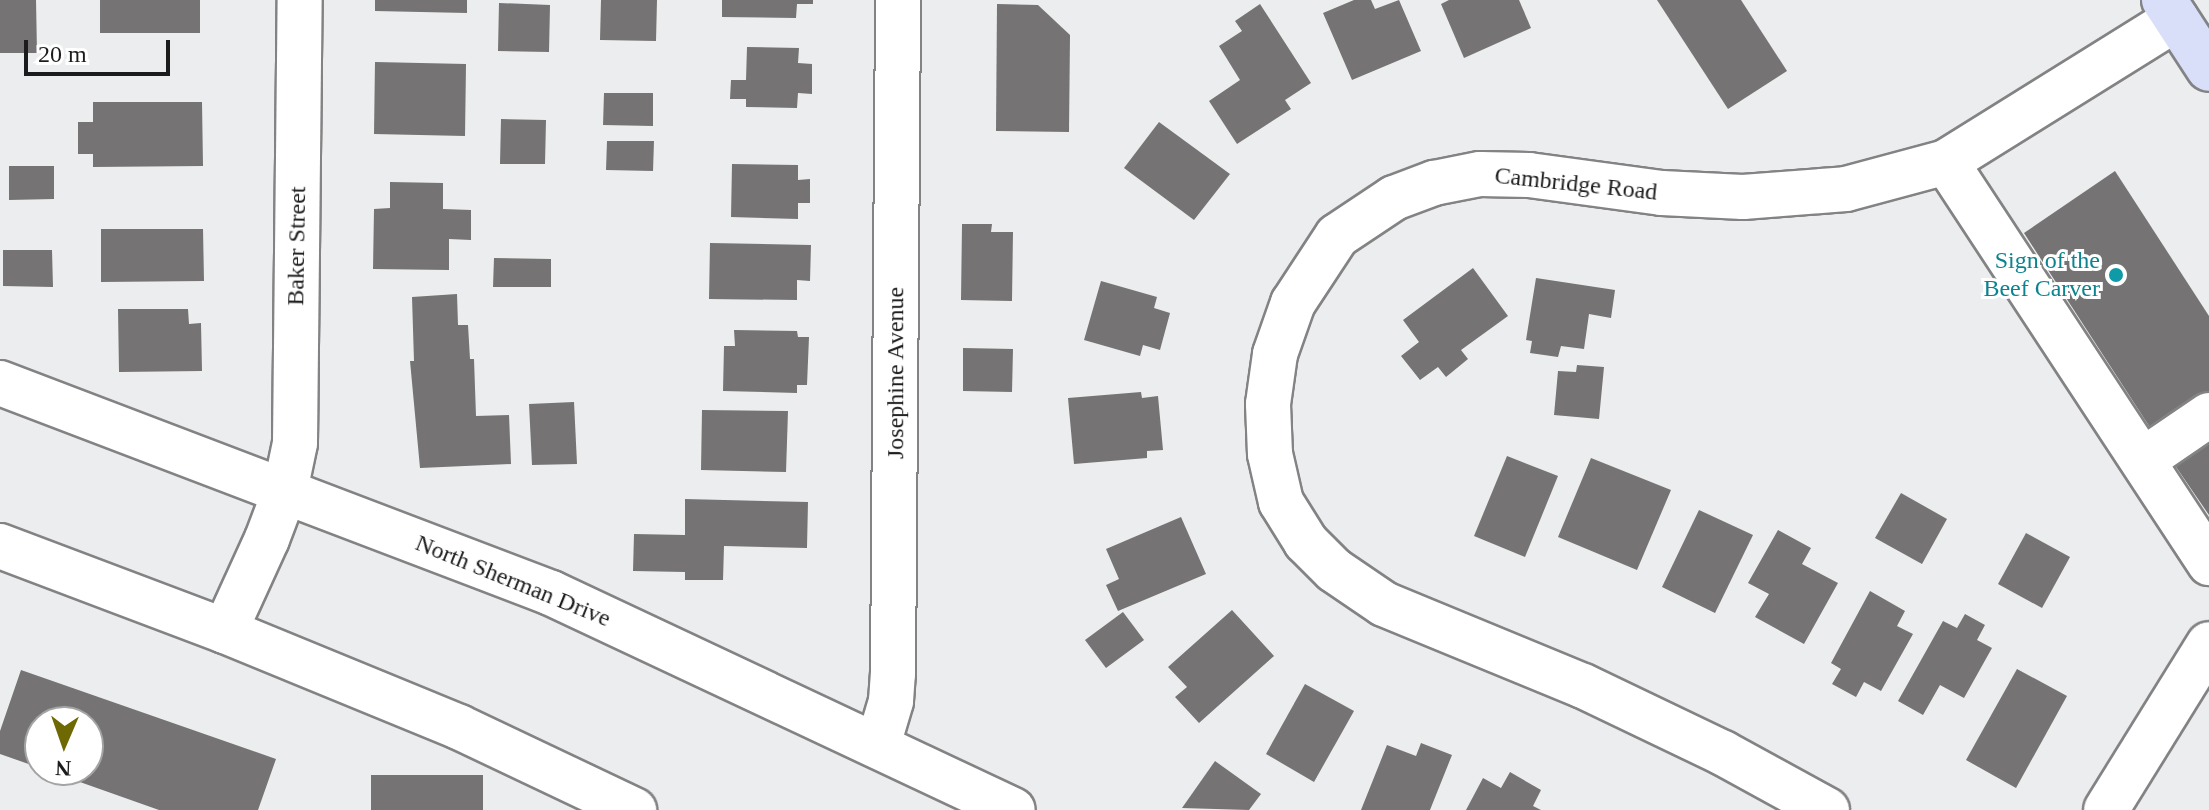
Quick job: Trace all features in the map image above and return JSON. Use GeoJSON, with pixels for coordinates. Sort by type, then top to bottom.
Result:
{"type":"FeatureCollection","features":[{"type":"Feature","properties":{"kind":"main road"},"geometry":{"type":"LineString","coordinates":[[2170,10],[2209,69]]}},
{"type":"Feature","properties":{"kind":"street","name":"Baker Street"},"geometry":{"type":"LineString","coordinates":[[225,631],[285,491],[295,443],[300,0]]}},
{"type":"Feature","properties":{"kind":"street","name":"Josephine Avenue"},"geometry":{"type":"LineString","coordinates":[[878,745],[891,701],[893,674],[898,0]]}},
{"type":"Feature","properties":{"kind":"street","name":"Cambridge Road"},"geometry":{"type":"LineString","coordinates":[[1827,810],[1723,753],[1583,686],[1384,604],[1334,570],[1306,542],[1281,502],[1270,454],[1269,417],[1275,354],[1293,303],[1337,236],[1394,198],[1434,183],[1480,174],[1529,175],[1662,193],[1782,196],[1846,189],[1946,162],[2170,10]]}},
{"type":"Feature","properties":{"kind":"street"},"geometry":{"type":"LineString","coordinates":[[1946,162],[2209,563]]}},
{"type":"Feature","properties":{"kind":"street","name":"North Sherman Drive"},"geometry":{"type":"LineString","coordinates":[[0,383],[551,593],[1013,810]]}},
{"type":"Feature","properties":{"kind":"street"},"geometry":{"type":"LineString","coordinates":[[2143,460],[2209,415]]}},
{"type":"Feature","properties":{"kind":"street"},"geometry":{"type":"LineString","coordinates":[[0,546],[225,631],[459,727],[634,810]]}},
{"type":"Feature","properties":{"kind":"street"},"geometry":{"type":"LineString","coordinates":[[2106,810],[2209,644]]}},
{"type":"Feature","properties":{"kind":"building"},"geometry":{"type":"Polygon","coordinates":[[[0,0],[36,0],[37,53],[0,53],[0,0]]]}},
{"type":"Feature","properties":{"kind":"building"},"geometry":{"type":"Polygon","coordinates":[[[100,0],[200,0],[200,33],[100,33],[100,0]]]}},
{"type":"Feature","properties":{"kind":"building"},"geometry":{"type":"Polygon","coordinates":[[[375,0],[467,0],[467,13],[375,11],[375,0]]]}},
{"type":"Feature","properties":{"kind":"building"},"geometry":{"type":"Polygon","coordinates":[[[601,0],[657,0],[656,41],[600,40],[601,0]]]}},
{"type":"Feature","properties":{"kind":"building"},"geometry":{"type":"Polygon","coordinates":[[[722,0],[813,0],[813,4],[797,4],[796,18],[722,17],[722,0]]]}},
{"type":"Feature","properties":{"kind":"building"},"geometry":{"type":"Polygon","coordinates":[[[1354,0],[1371,0],[1375,9],[1399,0],[1421,51],[1352,80],[1323,13],[1354,0]]]}},
{"type":"Feature","properties":{"kind":"building"},"geometry":{"type":"Polygon","coordinates":[[[1449,0],[1519,0],[1531,28],[1464,58],[1441,4],[1449,0]]]}},
{"type":"Feature","properties":{"kind":"building"},"geometry":{"type":"Polygon","coordinates":[[[1657,0],[1741,0],[1787,71],[1728,109],[1657,0]]]}},
{"type":"Feature","properties":{"kind":"building"},"geometry":{"type":"Polygon","coordinates":[[[499,3],[550,5],[549,52],[498,51],[499,3]]]}},
{"type":"Feature","properties":{"kind":"building"},"geometry":{"type":"Polygon","coordinates":[[[997,4],[1038,5],[1070,35],[1069,132],[996,131],[997,4]]]}},
{"type":"Feature","properties":{"kind":"building"},"geometry":{"type":"Polygon","coordinates":[[[1260,4],[1311,83],[1285,100],[1291,109],[1237,144],[1209,101],[1240,80],[1219,46],[1242,31],[1235,21],[1260,4]]]}},
{"type":"Feature","properties":{"kind":"building"},"geometry":{"type":"Polygon","coordinates":[[[747,47],[799,48],[798,63],[812,64],[812,94],[798,93],[797,108],[746,107],[746,99],[730,99],[731,80],[746,80],[747,47]]]}},
{"type":"Feature","properties":{"kind":"building"},"geometry":{"type":"Polygon","coordinates":[[[375,62],[466,64],[465,136],[374,134],[375,62]]]}},
{"type":"Feature","properties":{"kind":"building"},"geometry":{"type":"Polygon","coordinates":[[[604,93],[653,93],[653,126],[603,125],[604,93]]]}},
{"type":"Feature","properties":{"kind":"building"},"geometry":{"type":"Polygon","coordinates":[[[93,102],[202,102],[203,166],[93,167],[93,154],[78,154],[78,122],[93,122],[93,102]]]}},
{"type":"Feature","properties":{"kind":"building"},"geometry":{"type":"Polygon","coordinates":[[[501,119],[546,120],[545,164],[500,164],[501,119]]]}},
{"type":"Feature","properties":{"kind":"building"},"geometry":{"type":"Polygon","coordinates":[[[1159,122],[1230,174],[1194,220],[1124,168],[1159,122]]]}},
{"type":"Feature","properties":{"kind":"building"},"geometry":{"type":"Polygon","coordinates":[[[607,141],[654,141],[653,171],[606,170],[607,141]]]}},
{"type":"Feature","properties":{"kind":"building"},"geometry":{"type":"Polygon","coordinates":[[[732,164],[798,165],[798,180],[810,179],[810,203],[798,203],[798,219],[731,217],[732,164]]]}},
{"type":"Feature","properties":{"kind":"building"},"geometry":{"type":"Polygon","coordinates":[[[9,166],[54,166],[54,199],[9,200],[9,166]]]}},
{"type":"Feature","properties":{"kind":"building","name":"Sign of the Beef Carver"},"geometry":{"type":"Polygon","coordinates":[[[2115,171],[2209,316],[2209,391],[2151,429],[2024,233],[2115,171]]]}},
{"type":"Feature","properties":{"kind":"building"},"geometry":{"type":"Polygon","coordinates":[[[390,182],[443,183],[443,209],[471,210],[471,240],[449,239],[449,270],[373,269],[374,209],[390,208],[390,182]]]}},
{"type":"Feature","properties":{"kind":"building"},"geometry":{"type":"Polygon","coordinates":[[[962,224],[992,224],[991,232],[1013,232],[1012,301],[961,300],[962,224]]]}},
{"type":"Feature","properties":{"kind":"building"},"geometry":{"type":"Polygon","coordinates":[[[101,229],[203,229],[204,281],[101,282],[101,229]]]}},
{"type":"Feature","properties":{"kind":"building"},"geometry":{"type":"Polygon","coordinates":[[[710,243],[811,245],[810,281],[797,280],[797,300],[709,299],[710,243]]]}},
{"type":"Feature","properties":{"kind":"building"},"geometry":{"type":"Polygon","coordinates":[[[3,250],[52,250],[53,287],[3,286],[3,250]]]}},
{"type":"Feature","properties":{"kind":"building"},"geometry":{"type":"Polygon","coordinates":[[[494,258],[551,259],[551,287],[493,287],[494,258]]]}},
{"type":"Feature","properties":{"kind":"building"},"geometry":{"type":"Polygon","coordinates":[[[1473,268],[1508,316],[1461,350],[1468,359],[1446,377],[1438,367],[1420,380],[1401,356],[1419,342],[1403,320],[1473,268]]]}},
{"type":"Feature","properties":{"kind":"building"},"geometry":{"type":"Polygon","coordinates":[[[1536,278],[1615,290],[1611,318],[1589,314],[1584,349],[1561,346],[1558,357],[1530,353],[1532,341],[1526,340],[1536,278]]]}},
{"type":"Feature","properties":{"kind":"building"},"geometry":{"type":"Polygon","coordinates":[[[1101,281],[1157,297],[1154,308],[1170,313],[1160,350],[1143,345],[1140,356],[1084,340],[1101,281]]]}},
{"type":"Feature","properties":{"kind":"building"},"geometry":{"type":"Polygon","coordinates":[[[457,294],[458,325],[468,325],[470,359],[474,359],[476,416],[509,415],[511,464],[420,468],[410,361],[414,361],[412,297],[457,294]]]}},
{"type":"Feature","properties":{"kind":"building"},"geometry":{"type":"Polygon","coordinates":[[[118,309],[188,309],[189,324],[201,323],[202,371],[119,372],[118,309]]]}},
{"type":"Feature","properties":{"kind":"building"},"geometry":{"type":"Polygon","coordinates":[[[734,330],[797,331],[798,337],[809,337],[807,385],[797,385],[797,393],[723,391],[724,346],[735,346],[734,330]]]}},
{"type":"Feature","properties":{"kind":"building"},"geometry":{"type":"Polygon","coordinates":[[[963,348],[1013,349],[1012,392],[963,391],[963,348]]]}},
{"type":"Feature","properties":{"kind":"building"},"geometry":{"type":"Polygon","coordinates":[[[1577,365],[1604,367],[1599,419],[1554,415],[1558,371],[1576,372],[1577,365]]]}},
{"type":"Feature","properties":{"kind":"building"},"geometry":{"type":"Polygon","coordinates":[[[1141,392],[1142,398],[1158,396],[1163,450],[1147,451],[1147,458],[1074,464],[1068,398],[1141,392]]]}},
{"type":"Feature","properties":{"kind":"building"},"geometry":{"type":"Polygon","coordinates":[[[574,402],[577,464],[532,465],[529,404],[574,402]]]}},
{"type":"Feature","properties":{"kind":"building"},"geometry":{"type":"Polygon","coordinates":[[[702,410],[788,411],[786,472],[701,470],[702,410]]]}},
{"type":"Feature","properties":{"kind":"building"},"geometry":{"type":"Polygon","coordinates":[[[2209,440],[2209,515],[2174,464],[2209,440]]]}},
{"type":"Feature","properties":{"kind":"building"},"geometry":{"type":"Polygon","coordinates":[[[1507,456],[1558,476],[1525,557],[1474,536],[1507,456]]]}},
{"type":"Feature","properties":{"kind":"building"},"geometry":{"type":"Polygon","coordinates":[[[1591,458],[1671,490],[1637,570],[1558,537],[1591,458]]]}},
{"type":"Feature","properties":{"kind":"building"},"geometry":{"type":"Polygon","coordinates":[[[1901,493],[1947,519],[1922,564],[1875,538],[1901,493]]]}},
{"type":"Feature","properties":{"kind":"building"},"geometry":{"type":"Polygon","coordinates":[[[685,499],[808,502],[807,548],[724,546],[723,580],[685,580],[685,572],[633,571],[634,534],[685,535],[685,499]]]}},
{"type":"Feature","properties":{"kind":"building"},"geometry":{"type":"Polygon","coordinates":[[[1699,510],[1753,535],[1715,613],[1662,587],[1699,510]]]}},
{"type":"Feature","properties":{"kind":"building"},"geometry":{"type":"Polygon","coordinates":[[[1181,517],[1206,574],[1118,611],[1106,585],[1119,579],[1106,549],[1181,517]]]}},
{"type":"Feature","properties":{"kind":"building"},"geometry":{"type":"Polygon","coordinates":[[[1778,530],[1811,548],[1802,564],[1838,583],[1804,644],[1755,617],[1769,594],[1748,583],[1778,530]]]}},
{"type":"Feature","properties":{"kind":"building"},"geometry":{"type":"Polygon","coordinates":[[[2026,533],[2070,557],[2042,608],[1998,584],[2026,533]]]}},
{"type":"Feature","properties":{"kind":"building"},"geometry":{"type":"Polygon","coordinates":[[[1870,591],[1905,611],[1897,626],[1913,634],[1881,691],[1864,682],[1856,697],[1832,684],[1841,669],[1831,663],[1870,591]]]}},
{"type":"Feature","properties":{"kind":"building"},"geometry":{"type":"Polygon","coordinates":[[[1232,610],[1274,656],[1199,723],[1175,697],[1187,687],[1168,667],[1232,610]]]}},
{"type":"Feature","properties":{"kind":"building"},"geometry":{"type":"Polygon","coordinates":[[[1123,612],[1144,640],[1106,668],[1085,640],[1123,612]]]}},
{"type":"Feature","properties":{"kind":"building"},"geometry":{"type":"Polygon","coordinates":[[[1965,614],[1985,625],[1977,640],[1992,648],[1964,698],[1940,685],[1923,715],[1898,701],[1943,621],[1957,628],[1965,614]]]}},
{"type":"Feature","properties":{"kind":"building"},"geometry":{"type":"Polygon","coordinates":[[[2017,669],[2067,696],[2016,788],[1966,760],[2017,669]]]}},
{"type":"Feature","properties":{"kind":"building"},"geometry":{"type":"Polygon","coordinates":[[[21,670],[276,759],[258,810],[159,810],[91,786],[104,786],[104,706],[24,706],[24,762],[0,754],[0,731],[21,670]]]}},
{"type":"Feature","properties":{"kind":"building"},"geometry":{"type":"Polygon","coordinates":[[[1305,684],[1354,711],[1314,782],[1266,754],[1305,684]]]}},
{"type":"Feature","properties":{"kind":"building"},"geometry":{"type":"Polygon","coordinates":[[[1421,743],[1452,755],[1430,810],[1361,810],[1387,745],[1416,756],[1421,743]]]}},
{"type":"Feature","properties":{"kind":"building"},"geometry":{"type":"Polygon","coordinates":[[[1215,761],[1261,794],[1249,810],[1182,808],[1215,761]]]}},
{"type":"Feature","properties":{"kind":"building"},"geometry":{"type":"Polygon","coordinates":[[[1510,772],[1541,790],[1533,806],[1541,810],[1466,810],[1483,778],[1501,788],[1510,772]]]}},
{"type":"Feature","properties":{"kind":"building"},"geometry":{"type":"Polygon","coordinates":[[[371,775],[483,775],[483,810],[371,810],[371,775]]]}},
{"type":"Feature","properties":{"kind":"place","name":"Sign of the Beef Carver"},"geometry":{"type":"Point","coordinates":[2116,275]}}]}
